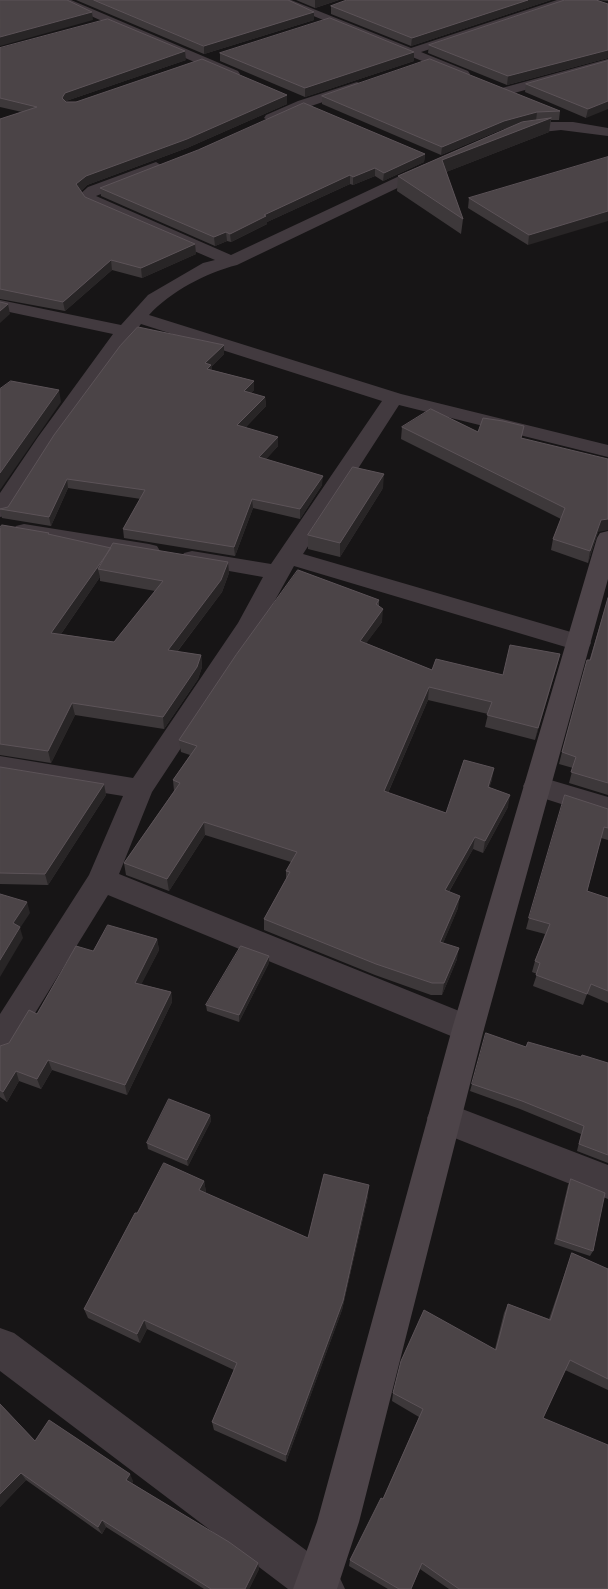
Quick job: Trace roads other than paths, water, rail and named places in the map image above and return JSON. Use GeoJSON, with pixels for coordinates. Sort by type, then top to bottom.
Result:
{"type":"FeatureCollection","features":[{"type":"Feature","properties":{"kind":"main road"},"geometry":{"type":"LineString","coordinates":[[318,1588],[338,1522],[468,1030],[579,643],[604,574],[608,538]]}},
{"type":"Feature","properties":{"kind":"street"},"geometry":{"type":"LineString","coordinates":[[61,0],[244,79]]}},
{"type":"Feature","properties":{"kind":"street"},"geometry":{"type":"LineString","coordinates":[[281,0],[314,20],[331,14],[411,60],[430,61],[472,78]]}},
{"type":"Feature","properties":{"kind":"street"},"geometry":{"type":"LineString","coordinates":[[411,60],[569,0]]}},
{"type":"Feature","properties":{"kind":"street"},"geometry":{"type":"LineString","coordinates":[[92,26],[110,21]]}},
{"type":"Feature","properties":{"kind":"street"},"geometry":{"type":"LineString","coordinates":[[183,68],[220,55]]}},
{"type":"Feature","properties":{"kind":"street"},"geometry":{"type":"LineString","coordinates":[[524,99],[502,90],[608,62]]}},
{"type":"Feature","properties":{"kind":"street"},"geometry":{"type":"LineString","coordinates":[[261,123],[303,104],[376,79]]}},
{"type":"Feature","properties":{"kind":"street"},"geometry":{"type":"LineString","coordinates":[[286,97],[322,112]]}},
{"type":"Feature","properties":{"kind":"street"},"geometry":{"type":"LineString","coordinates":[[560,113],[606,132]]}},
{"type":"Feature","properties":{"kind":"street"},"geometry":{"type":"LineString","coordinates":[[496,139],[515,131],[537,126],[565,126],[606,132]]}},
{"type":"Feature","properties":{"kind":"street"},"geometry":{"type":"LineString","coordinates":[[3,498],[131,324],[154,299],[209,267],[231,261],[441,162],[423,154]]}},
{"type":"Feature","properties":{"kind":"street"},"geometry":{"type":"LineString","coordinates":[[166,163],[94,190],[87,195],[93,202],[231,261]]}},
{"type":"Feature","properties":{"kind":"street"},"geometry":{"type":"LineString","coordinates":[[0,305],[131,324],[394,398],[608,451]]}},
{"type":"Feature","properties":{"kind":"street"},"geometry":{"type":"LineString","coordinates":[[0,1042],[102,880],[140,788],[249,625],[283,565],[394,398]]}},
{"type":"Feature","properties":{"kind":"street"},"geometry":{"type":"LineString","coordinates":[[0,527],[283,565],[579,643]]}},
{"type":"Feature","properties":{"kind":"street"},"geometry":{"type":"LineString","coordinates":[[0,766],[140,788]]}},
{"type":"Feature","properties":{"kind":"street"},"geometry":{"type":"LineString","coordinates":[[537,786],[608,808]]}},
{"type":"Feature","properties":{"kind":"street"},"geometry":{"type":"LineString","coordinates":[[102,880],[468,1030]]}},
{"type":"Feature","properties":{"kind":"street"},"geometry":{"type":"LineString","coordinates":[[444,1118],[608,1182]]}},
{"type":"Feature","properties":{"kind":"street"},"geometry":{"type":"LineString","coordinates":[[0,1347],[318,1588]]}}]}
